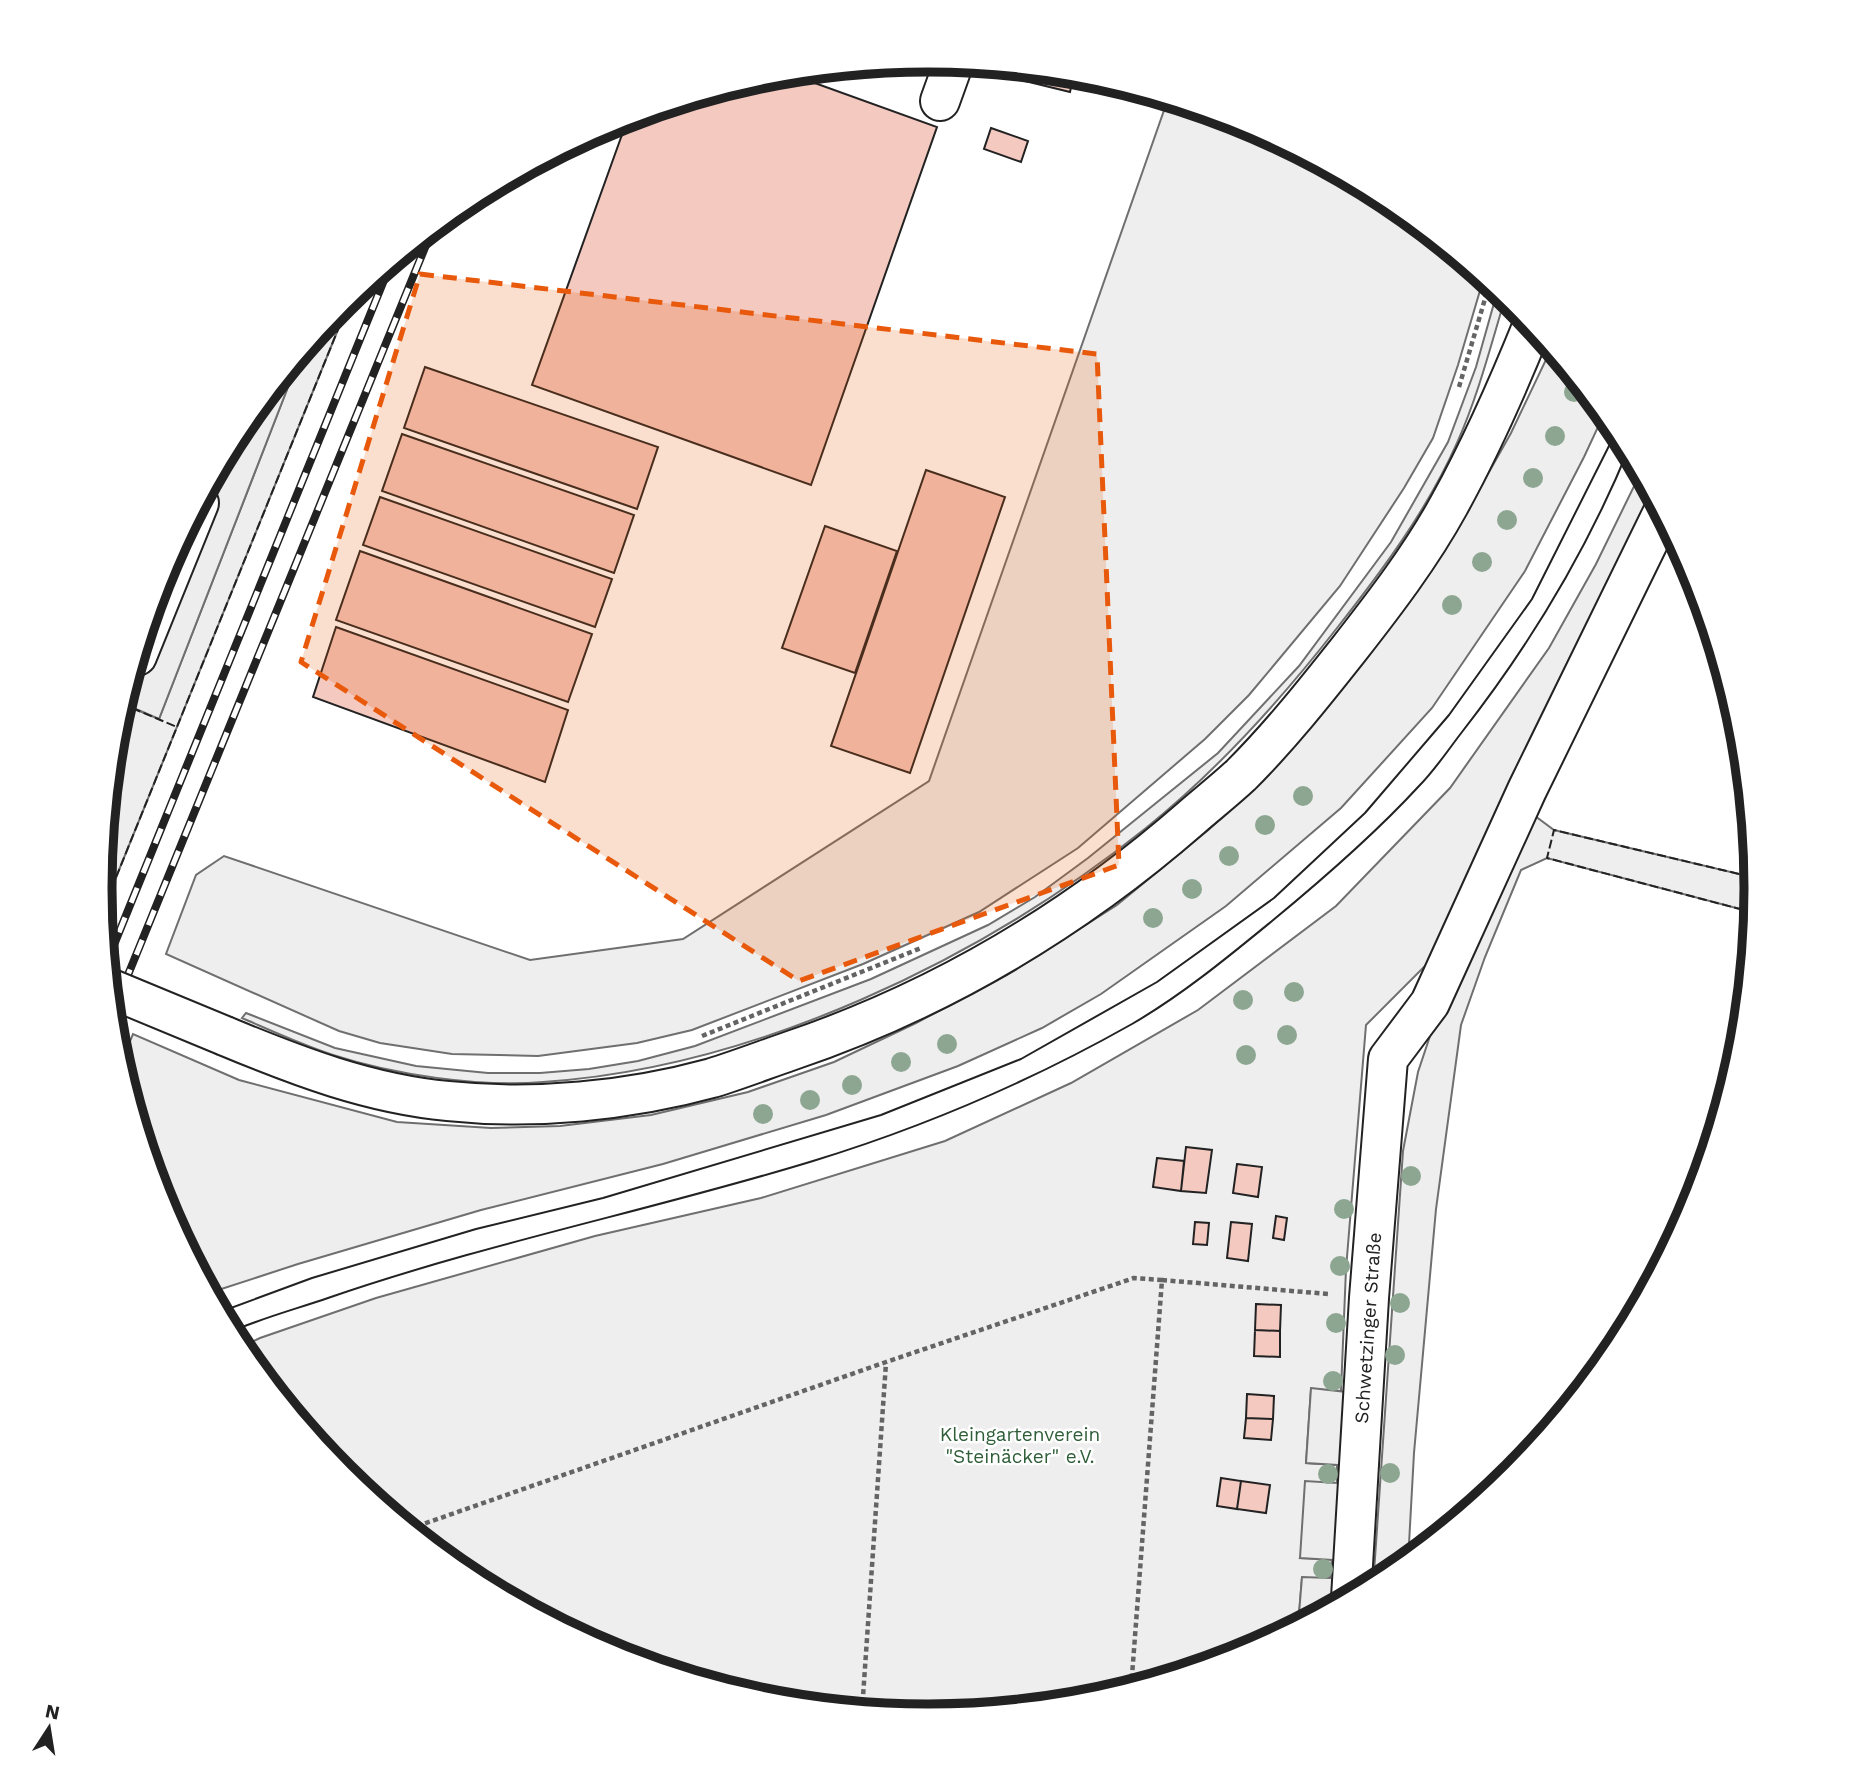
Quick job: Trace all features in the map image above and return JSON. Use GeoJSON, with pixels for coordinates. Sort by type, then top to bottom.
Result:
{"type":"FeatureCollection","features":[{"type":"Feature","properties":{"kind":"street"},"geometry":{"type":"LineString","coordinates":[[940,101],[950,72]]}},
{"type":"Feature","properties":{"kind":"street"},"geometry":{"type":"LineString","coordinates":[[119,992],[324,1075],[372,1088],[445,1101],[491,1105],[541,1104],[644,1092],[709,1079],[832,1037],[961,978],[1036,934],[1105,888],[1164,842],[1241,775],[1286,726],[1380,609],[1448,508],[1511,378],[1529,335]]}},
{"type":"Feature","properties":{"kind":"street","name":"Schwetzinger Straße"},"geometry":{"type":"LineString","coordinates":[[1352,1587],[1369,1298],[1388,1059],[1430,1003],[1527,790],[1658,522]]}},
{"type":"Feature","properties":{"kind":"path"},"geometry":{"type":"LineString","coordinates":[[1457,392],[1487,293]]}},
{"type":"Feature","properties":{"kind":"path"},"geometry":{"type":"LineString","coordinates":[[694,1039],[928,946]]}},
{"type":"Feature","properties":{"kind":"path"},"geometry":{"type":"LineString","coordinates":[[419,1526],[1134,1278],[1293,1290]]}},
{"type":"Feature","properties":{"kind":"path"},"geometry":{"type":"LineString","coordinates":[[1132,1679],[1162,1280]]}},
{"type":"Feature","properties":{"kind":"path"},"geometry":{"type":"LineString","coordinates":[[863,1703],[886,1362]]}},
{"type":"Feature","properties":{"kind":"highlighted area"},"geometry":{"type":"Polygon","coordinates":[[[420,274],[1097,354],[1119,865],[799,981],[301,662],[420,274]]]}},
{"type":"Feature","properties":{"kind":"green space"},"geometry":{"type":"Polygon","coordinates":[[[1165,107],[1241,134],[1337,181],[1426,241],[1481,287],[1433,438],[1340,586],[1249,695],[1205,739],[1078,848],[979,912],[863,964],[692,1030],[637,1043],[538,1056],[452,1054],[380,1043],[339,1031],[166,954],[196,875],[224,856],[530,960],[683,939],[929,781],[1165,107]]]}},
{"type":"Feature","properties":{"kind":"green space"},"geometry":{"type":"Polygon","coordinates":[[[1495,300],[1502,307],[1478,389],[1457,443],[1432,492],[1387,562],[1271,708],[1198,783],[1146,828],[1081,876],[1012,921],[939,963],[862,999],[783,1030],[703,1055],[623,1072],[543,1082],[492,1083],[409,1074],[333,1055],[242,1018],[246,1013],[335,1048],[416,1066],[488,1073],[589,1069],[638,1061],[695,1046],[871,979],[988,925],[1035,897],[1088,858],[1218,753],[1299,666],[1391,542],[1448,442],[1476,367],[1495,300]]]}},
{"type":"Feature","properties":{"kind":"green space"},"geometry":{"type":"Polygon","coordinates":[[[341,321],[112,887],[113,835],[132,708],[159,719],[292,378],[341,321]]]}},
{"type":"Feature","properties":{"kind":"green space"},"geometry":{"type":"Polygon","coordinates":[[[1548,356],[1600,423],[1525,571],[1432,708],[1341,808],[1226,906],[1101,994],[1042,1028],[958,1066],[826,1115],[663,1164],[481,1210],[217,1290],[174,1201],[155,1151],[127,1048],[133,1034],[239,1080],[397,1122],[491,1128],[560,1126],[651,1115],[748,1092],[834,1062],[1007,975],[1117,905],[1207,831],[1248,793],[1319,717],[1384,635],[1445,550],[1511,433],[1548,356]]]}},
{"type":"Feature","properties":{"kind":"green space","name":"Kleingartenverein \"Steinäcker\" e.V."},"geometry":{"type":"Polygon","coordinates":[[[1637,481],[1651,507],[1435,956],[1366,1025],[1346,1269],[1341,1391],[1311,1389],[1306,1463],[1338,1465],[1337,1483],[1300,1558],[1332,1559],[1330,1578],[1302,1578],[1299,1616],[1241,1643],[1140,1677],[1088,1690],[982,1704],[875,1704],[769,1690],[717,1677],[666,1662],[567,1621],[475,1568],[390,1503],[351,1466],[314,1427],[250,1343],[376,1298],[595,1236],[761,1198],[945,1141],[1071,1083],[1198,1010],[1336,906],[1450,788],[1549,648],[1596,564],[1637,481]]]}},
{"type":"Feature","properties":{"kind":"green space"},"geometry":{"type":"Polygon","coordinates":[[[1531,813],[1554,830],[1745,875],[1745,910],[1547,858],[1521,870],[1485,957],[1461,1025],[1436,1209],[1414,1453],[1409,1549],[1374,1573],[1403,1151],[1418,1072],[1432,1030],[1531,813]]]}},
{"type":"Feature","properties":{"kind":"shaded area"},"geometry":{"type":"Polygon","coordinates":[[[292,378],[159,719],[132,707],[155,626],[174,576],[221,480],[249,435],[292,378]]]}},
{"type":"Feature","properties":{"kind":"shaded area"},"geometry":{"type":"Polygon","coordinates":[[[1311,1388],[1364,1394],[1352,1587],[1299,1616],[1302,1577],[1330,1578],[1332,1560],[1300,1558],[1305,1481],[1337,1483],[1337,1465],[1306,1463],[1311,1388]]]}},
{"type":"Feature","properties":{"kind":"building"},"geometry":{"type":"Polygon","coordinates":[[[1026,78],[1072,85],[1070,92],[1025,81],[1026,78]]]}},
{"type":"Feature","properties":{"kind":"building"},"geometry":{"type":"Polygon","coordinates":[[[809,81],[937,127],[811,485],[532,385],[623,131],[717,100],[769,87],[809,81]]]}},
{"type":"Feature","properties":{"kind":"building"},"geometry":{"type":"Polygon","coordinates":[[[991,128],[1028,141],[1021,162],[984,149],[991,128]]]}},
{"type":"Feature","properties":{"kind":"building"},"geometry":{"type":"Polygon","coordinates":[[[425,367],[658,447],[637,509],[404,428],[425,367]]]}},
{"type":"Feature","properties":{"kind":"building"},"geometry":{"type":"Polygon","coordinates":[[[402,434],[634,515],[614,573],[382,491],[402,434]]]}},
{"type":"Feature","properties":{"kind":"building"},"geometry":{"type":"Polygon","coordinates":[[[926,470],[1005,497],[910,773],[831,746],[926,470]]]}},
{"type":"Feature","properties":{"kind":"building"},"geometry":{"type":"Polygon","coordinates":[[[380,497],[612,579],[595,627],[363,545],[380,497]]]}},
{"type":"Feature","properties":{"kind":"building"},"geometry":{"type":"Polygon","coordinates":[[[825,526],[897,551],[855,673],[782,648],[825,526]]]}},
{"type":"Feature","properties":{"kind":"building"},"geometry":{"type":"Polygon","coordinates":[[[360,551],[592,634],[568,702],[336,620],[360,551]]]}},
{"type":"Feature","properties":{"kind":"building"},"geometry":{"type":"Polygon","coordinates":[[[336,627],[568,710],[545,782],[313,697],[336,627]]]}},
{"type":"Feature","properties":{"kind":"building"},"geometry":{"type":"Polygon","coordinates":[[[1186,1147],[1212,1150],[1206,1193],[1181,1191],[1186,1147]]]}},
{"type":"Feature","properties":{"kind":"building"},"geometry":{"type":"Polygon","coordinates":[[[1157,1158],[1184,1161],[1181,1191],[1153,1187],[1157,1158]]]}},
{"type":"Feature","properties":{"kind":"building"},"geometry":{"type":"Polygon","coordinates":[[[1237,1164],[1262,1167],[1258,1197],[1233,1193],[1237,1164]]]}},
{"type":"Feature","properties":{"kind":"building"},"geometry":{"type":"Polygon","coordinates":[[[1276,1216],[1287,1218],[1284,1240],[1273,1238],[1276,1216]]]}},
{"type":"Feature","properties":{"kind":"building"},"geometry":{"type":"Polygon","coordinates":[[[1195,1222],[1209,1223],[1207,1245],[1193,1244],[1195,1222]]]}},
{"type":"Feature","properties":{"kind":"building"},"geometry":{"type":"Polygon","coordinates":[[[1231,1222],[1252,1224],[1248,1261],[1227,1258],[1231,1222]]]}},
{"type":"Feature","properties":{"kind":"building"},"geometry":{"type":"Polygon","coordinates":[[[1256,1304],[1281,1305],[1280,1331],[1255,1330],[1256,1304]]]}},
{"type":"Feature","properties":{"kind":"building"},"geometry":{"type":"Polygon","coordinates":[[[1255,1330],[1280,1331],[1280,1357],[1254,1356],[1255,1330]]]}},
{"type":"Feature","properties":{"kind":"building"},"geometry":{"type":"Polygon","coordinates":[[[1247,1394],[1274,1396],[1273,1419],[1246,1418],[1247,1394]]]}},
{"type":"Feature","properties":{"kind":"building"},"geometry":{"type":"Polygon","coordinates":[[[1246,1418],[1273,1419],[1271,1440],[1244,1438],[1246,1418]]]}},
{"type":"Feature","properties":{"kind":"building"},"geometry":{"type":"Polygon","coordinates":[[[1221,1478],[1241,1481],[1237,1509],[1217,1506],[1221,1478]]]}},
{"type":"Feature","properties":{"kind":"building"},"geometry":{"type":"Polygon","coordinates":[[[1241,1481],[1270,1485],[1266,1513],[1237,1509],[1241,1481]]]}},
{"type":"Feature","properties":{"kind":"tram line"},"geometry":{"type":"LineString","coordinates":[[228,1309],[312,1278],[476,1229],[603,1198],[881,1115],[1021,1059],[1157,982],[1274,898],[1365,813],[1449,715],[1532,599],[1612,441]]}},
{"type":"Feature","properties":{"kind":"tram line"},"geometry":{"type":"LineString","coordinates":[[240,1328],[448,1260],[753,1179],[854,1148],[936,1118],[1016,1083],[1094,1045],[1151,1013],[1222,962],[1310,889],[1384,822],[1430,773],[1487,699],[1534,631],[1576,560],[1624,460]]}},
{"type":"Feature","properties":{"kind":"railway"},"geometry":{"type":"LineString","coordinates":[[119,996],[426,245]]}},
{"type":"Feature","properties":{"kind":"railway"},"geometry":{"type":"LineString","coordinates":[[113,946],[384,279]]}},
{"type":"Feature","properties":{"kind":"fence"},"geometry":{"type":"LineString","coordinates":[[112,887],[341,321]]}},
{"type":"Feature","properties":{"kind":"fence"},"geometry":{"type":"LineString","coordinates":[[132,708],[177,727]]}},
{"type":"Feature","properties":{"kind":"fence"},"geometry":{"type":"LineString","coordinates":[[1745,875],[1554,830],[1547,858],[1745,910]]}}]}
